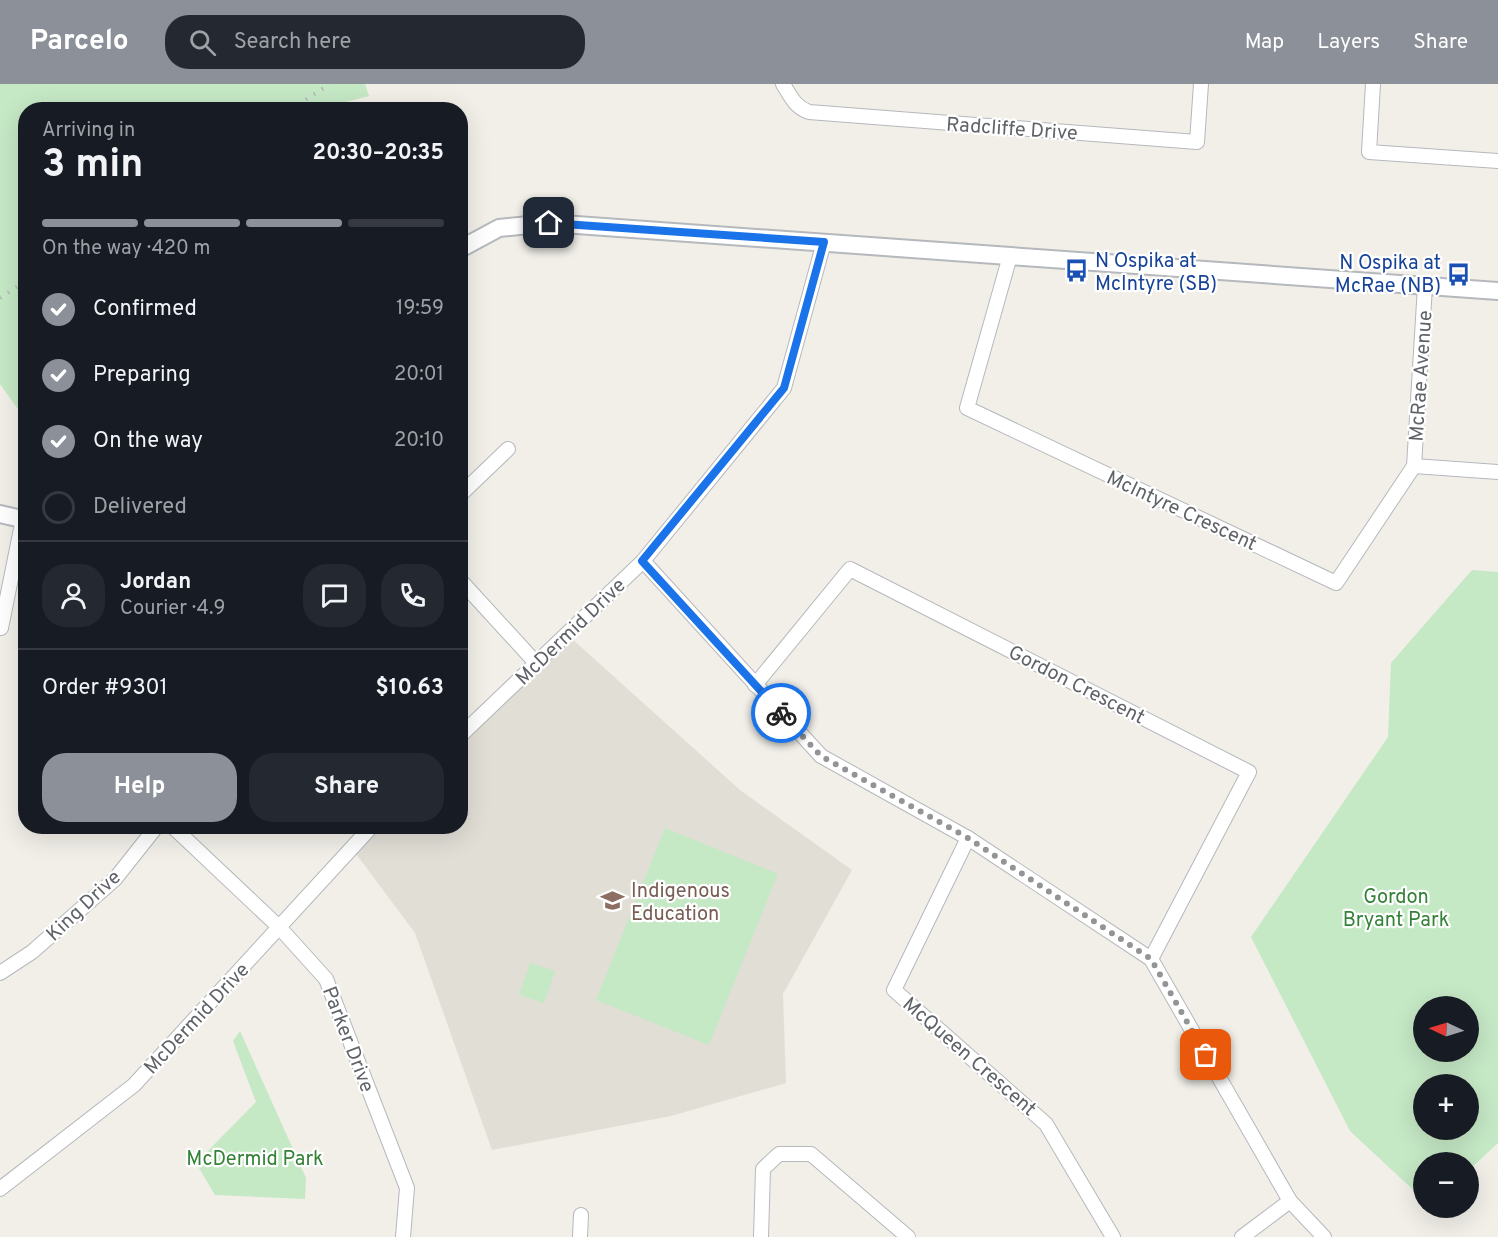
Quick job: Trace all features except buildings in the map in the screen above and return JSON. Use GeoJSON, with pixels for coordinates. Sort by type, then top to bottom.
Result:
{"type":"FeatureCollection","features":[{"type":"Feature","properties":{"kind":"street","name":"Radcliffe Drive"},"geometry":{"type":"LineString","coordinates":[[783,84],[794,104],[809,112],[1197,142],[1201,84]]}},
{"type":"Feature","properties":{"kind":"street"},"geometry":{"type":"LineString","coordinates":[[1373,84],[1369,152],[1498,161]]}},
{"type":"Feature","properties":{"kind":"street"},"geometry":{"type":"LineString","coordinates":[[468,245],[499,228],[549,223],[1498,291]]}},
{"type":"Feature","properties":{"kind":"street","name":"McDermid Drive"},"geometry":{"type":"LineString","coordinates":[[468,728],[642,561],[784,388],[824,242]]}},
{"type":"Feature","properties":{"kind":"street","name":"McIntyre Crescent"},"geometry":{"type":"LineString","coordinates":[[1010,256],[967,408],[1336,583],[1414,466]]}},
{"type":"Feature","properties":{"kind":"street","name":"McRae Avenue"},"geometry":{"type":"LineString","coordinates":[[1414,466],[1425,286]]}},
{"type":"Feature","properties":{"kind":"street"},"geometry":{"type":"LineString","coordinates":[[468,487],[508,449]]}},
{"type":"Feature","properties":{"kind":"street"},"geometry":{"type":"LineString","coordinates":[[1414,466],[1498,472]]}},
{"type":"Feature","properties":{"kind":"street"},"geometry":{"type":"LineString","coordinates":[[0,514],[18,518]]}},
{"type":"Feature","properties":{"kind":"street"},"geometry":{"type":"LineString","coordinates":[[1,628],[18,547]]}},
{"type":"Feature","properties":{"kind":"street"},"geometry":{"type":"LineString","coordinates":[[642,561],[821,756],[968,838],[1151,959],[1290,1202],[1324,1237]]}},
{"type":"Feature","properties":{"kind":"street","name":"Gordon Crescent"},"geometry":{"type":"LineString","coordinates":[[755,685],[850,569],[1249,772],[1151,959]]}},
{"type":"Feature","properties":{"kind":"street"},"geometry":{"type":"LineString","coordinates":[[468,589],[536,663]]}},
{"type":"Feature","properties":{"kind":"street","name":"King Drive"},"geometry":{"type":"LineString","coordinates":[[0,974],[32,952],[115,879],[152,834]]}},
{"type":"Feature","properties":{"kind":"street","name":"Parker Drive"},"geometry":{"type":"LineString","coordinates":[[180,834],[279,927],[326,979],[407,1188],[404,1237]]}},
{"type":"Feature","properties":{"kind":"street","name":"McDermid Drive"},"geometry":{"type":"LineString","coordinates":[[0,1189],[134,1085],[365,834]]}},
{"type":"Feature","properties":{"kind":"street","name":"McQueen Crescent"},"geometry":{"type":"LineString","coordinates":[[968,838],[894,990],[1046,1124],[1113,1237]]}},
{"type":"Feature","properties":{"kind":"street"},"geometry":{"type":"LineString","coordinates":[[761,1237],[763,1169],[779,1154],[812,1154],[908,1237]]}},
{"type":"Feature","properties":{"kind":"street"},"geometry":{"type":"LineString","coordinates":[[1242,1237],[1290,1202]]}},
{"type":"Feature","properties":{"kind":"street"},"geometry":{"type":"LineString","coordinates":[[580,1237],[581,1215]]}},
{"type":"Feature","properties":{"kind":"shaded area","name":"Indigenous Education"},"geometry":{"type":"Polygon","coordinates":[[[561,629],[740,790],[852,870],[783,994],[786,1083],[671,1116],[492,1150],[415,933],[351,847],[363,834],[468,834],[468,725],[561,629]]]}},
{"type":"Feature","properties":{"kind":"green space"},"geometry":{"type":"Polygon","coordinates":[[[0,84],[365,84],[369,96],[346,102],[18,102],[18,409],[0,384],[0,84]]]}},
{"type":"Feature","properties":{"kind":"green space","name":"Gordon Bryant Park"},"geometry":{"type":"Polygon","coordinates":[[[1472,570],[1498,572],[1498,1143],[1479,1161],[1479,1152],[1413,1152],[1413,1190],[1350,1131],[1251,937],[1388,737],[1391,663],[1472,570]]]}},
{"type":"Feature","properties":{"kind":"green space"},"geometry":{"type":"Polygon","coordinates":[[[665,828],[778,874],[709,1045],[596,1000],[665,828]]]}},
{"type":"Feature","properties":{"kind":"green space"},"geometry":{"type":"Polygon","coordinates":[[[530,963],[555,971],[544,1003],[519,995],[530,963]]]}},
{"type":"Feature","properties":{"kind":"green space","name":"McDermid Park"},"geometry":{"type":"Polygon","coordinates":[[[240,1031],[306,1178],[305,1199],[215,1195],[196,1163],[256,1102],[233,1041],[240,1031]]]}},
{"type":"Feature","properties":{"kind":"railway"},"geometry":{"type":"LineString","coordinates":[[302,102],[330,84]]}},
{"type":"Feature","properties":{"kind":"railway"},"geometry":{"type":"LineString","coordinates":[[0,298],[18,286]]}},
{"type":"Feature","properties":{"kind":"way so far"},"geometry":{"type":"LineString","coordinates":[[781,713],[821,756],[968,838],[1151,959],[1206,1055]]}},
{"type":"Feature","properties":{"kind":"place","name":"N Ospika at McIntyre (SB)"},"geometry":{"type":"Point","coordinates":[1077,271]}},
{"type":"Feature","properties":{"kind":"place","name":"N Ospika at McRae (NB)"},"geometry":{"type":"Point","coordinates":[1459,274]}},
{"type":"Feature","properties":{"kind":"place","name":"Indigenous Education"},"geometry":{"type":"Point","coordinates":[613,901]}},
{"type":"Feature","properties":{"kind":"route"},"geometry":{"type":"LineString","coordinates":[[549,223],[824,242],[784,388],[642,561],[781,713]]}}]}
